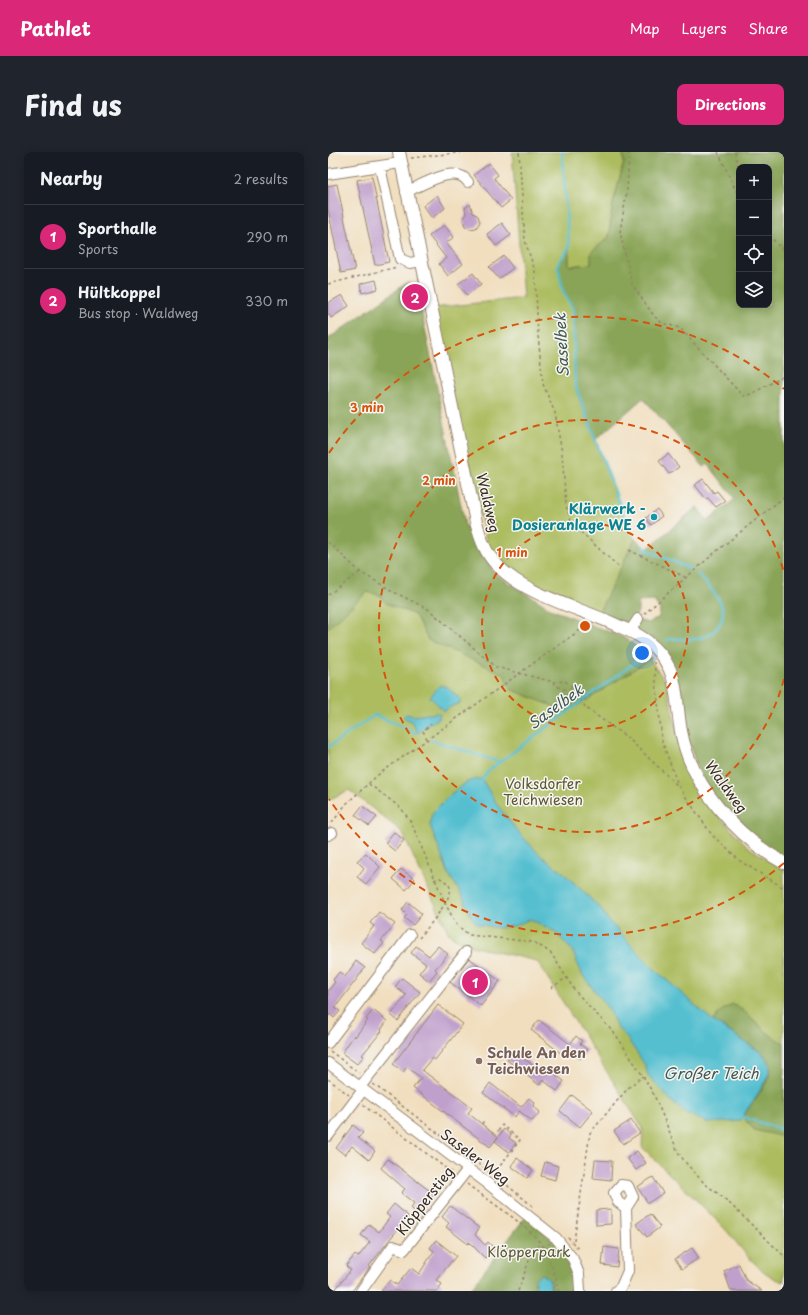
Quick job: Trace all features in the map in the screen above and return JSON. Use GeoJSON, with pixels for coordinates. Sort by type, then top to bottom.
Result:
{"type":"FeatureCollection","features":[{"type":"Feature","properties":{"kind":"main road","name":"Waldweg"},"geometry":{"type":"LineString","coordinates":[[399,158],[476,522],[484,545],[497,565],[527,587],[630,631],[654,647],[671,670],[675,683],[683,741],[691,764],[702,783],[723,811],[746,836],[763,850],[784,863]]}},
{"type":"Feature","properties":{"kind":"street"},"geometry":{"type":"LineString","coordinates":[[328,174],[380,167],[399,158]]}},
{"type":"Feature","properties":{"kind":"street"},"geometry":{"type":"LineString","coordinates":[[380,167],[400,259],[410,263],[421,261]]}},
{"type":"Feature","properties":{"kind":"street"},"geometry":{"type":"LineString","coordinates":[[406,192],[444,176],[458,174],[464,176],[468,182]]}},
{"type":"Feature","properties":{"kind":"street"},"geometry":{"type":"LineString","coordinates":[[630,631],[638,619]]}},
{"type":"Feature","properties":{"kind":"street"},"geometry":{"type":"LineString","coordinates":[[328,1043],[410,935]]}},
{"type":"Feature","properties":{"kind":"street"},"geometry":{"type":"LineString","coordinates":[[328,1136],[361,1089],[466,952]]}},
{"type":"Feature","properties":{"kind":"street","name":"Saseler Weg"},"geometry":{"type":"LineString","coordinates":[[329,1066],[468,1168],[564,1246],[573,1258],[577,1269],[580,1291]]}},
{"type":"Feature","properties":{"kind":"street","name":"Klöpperstieg"},"geometry":{"type":"LineString","coordinates":[[361,1291],[393,1246],[404,1250],[468,1168]]}},
{"type":"Feature","properties":{"kind":"street"},"geometry":{"type":"LineString","coordinates":[[616,1291],[621,1287],[628,1271],[626,1208]]}},
{"type":"Feature","properties":{"kind":"path"},"geometry":{"type":"LineString","coordinates":[[399,158],[465,152]]}},
{"type":"Feature","properties":{"kind":"path"},"geometry":{"type":"LineString","coordinates":[[518,152],[525,241],[535,272],[538,335],[543,384],[554,413],[562,453],[566,506],[572,524],[620,568]]}},
{"type":"Feature","properties":{"kind":"path"},"geometry":{"type":"LineString","coordinates":[[629,152],[627,191],[620,232],[635,289],[654,316],[662,323],[680,328],[743,396],[751,394],[784,376]]}},
{"type":"Feature","properties":{"kind":"path"},"geometry":{"type":"LineString","coordinates":[[718,152],[736,191]]}},
{"type":"Feature","properties":{"kind":"path"},"geometry":{"type":"LineString","coordinates":[[735,152],[737,164]]}},
{"type":"Feature","properties":{"kind":"path"},"geometry":{"type":"LineString","coordinates":[[770,236],[784,252]]}},
{"type":"Feature","properties":{"kind":"path"},"geometry":{"type":"LineString","coordinates":[[328,284],[399,266],[400,259]]}},
{"type":"Feature","properties":{"kind":"path"},"geometry":{"type":"LineString","coordinates":[[638,619],[686,577],[784,497]]}},
{"type":"Feature","properties":{"kind":"path"},"geometry":{"type":"LineString","coordinates":[[328,542],[360,572],[394,592],[428,609],[496,667],[519,675],[553,682],[565,682],[573,687],[586,708],[628,738],[679,787],[712,835],[740,861],[784,888]]}},
{"type":"Feature","properties":{"kind":"path"},"geometry":{"type":"LineString","coordinates":[[630,550],[686,577]]}},
{"type":"Feature","properties":{"kind":"path"},"geometry":{"type":"LineString","coordinates":[[328,595],[360,572]]}},
{"type":"Feature","properties":{"kind":"path"},"geometry":{"type":"LineString","coordinates":[[330,834],[332,823],[346,804],[380,774],[427,739],[519,675],[597,616]]}},
{"type":"Feature","properties":{"kind":"path"},"geometry":{"type":"LineString","coordinates":[[653,657],[662,741],[679,787]]}},
{"type":"Feature","properties":{"kind":"path"},"geometry":{"type":"LineString","coordinates":[[553,682],[559,688],[565,690],[573,687]]}},
{"type":"Feature","properties":{"kind":"path"},"geometry":{"type":"LineString","coordinates":[[427,739],[423,731],[431,724]]}},
{"type":"Feature","properties":{"kind":"path"},"geometry":{"type":"LineString","coordinates":[[369,784],[401,808],[411,822],[434,880],[456,924],[469,935],[534,942],[545,948],[557,961],[566,978],[587,1005],[616,1035],[643,1076],[654,1095],[678,1152],[685,1162],[704,1183],[726,1200],[784,1256]]}},
{"type":"Feature","properties":{"kind":"path"},"geometry":{"type":"LineString","coordinates":[[410,935],[416,941],[433,921],[445,904],[450,893],[450,887],[446,881],[440,878],[434,880]]}},
{"type":"Feature","properties":{"kind":"path"},"geometry":{"type":"LineString","coordinates":[[551,988],[566,978]]}},
{"type":"Feature","properties":{"kind":"path"},"geometry":{"type":"LineString","coordinates":[[574,1243],[590,1133],[629,1086],[643,1076]]}},
{"type":"Feature","properties":{"kind":"path"},"geometry":{"type":"LineString","coordinates":[[482,1124],[484,1120]]}},
{"type":"Feature","properties":{"kind":"path"},"geometry":{"type":"LineString","coordinates":[[487,1183],[520,1140],[502,1125],[498,1131],[501,1133]]}},
{"type":"Feature","properties":{"kind":"path"},"geometry":{"type":"LineString","coordinates":[[518,1291],[533,1250],[540,1243]]}},
{"type":"Feature","properties":{"kind":"green space"},"geometry":{"type":"Polygon","coordinates":[[[512,152],[623,152],[624,162],[612,208],[609,237],[592,252],[591,264],[569,266],[568,249],[558,264],[563,291],[573,309],[574,378],[576,391],[630,532],[635,539],[597,616],[536,592],[490,556],[432,308],[523,298],[512,152]]]}},
{"type":"Feature","properties":{"kind":"green space"},"geometry":{"type":"Polygon","coordinates":[[[623,152],[784,152],[784,863],[763,850],[702,783],[661,654],[597,616],[635,539],[647,549],[697,507],[708,521],[735,499],[708,464],[704,467],[643,398],[595,440],[575,385],[573,309],[563,291],[558,264],[569,248],[569,266],[591,264],[591,252],[609,237],[612,208],[624,162],[623,152]],[[654,601],[638,602],[638,611],[635,619],[648,623],[659,617],[660,609],[654,601]]]}},
{"type":"Feature","properties":{"kind":"green space"},"geometry":{"type":"Polygon","coordinates":[[[408,282],[414,309],[421,309],[465,525],[495,574],[553,610],[625,638],[652,658],[568,712],[510,689],[504,674],[428,640],[415,615],[386,603],[380,595],[367,592],[328,628],[328,339],[408,282]]]}},
{"type":"Feature","properties":{"kind":"green space","name":"Volksdorfer Teichwiesen"},"geometry":{"type":"Polygon","coordinates":[[[367,592],[380,595],[386,603],[415,615],[428,640],[615,638],[650,660],[666,682],[679,742],[715,812],[748,847],[784,870],[784,1282],[775,1278],[759,1267],[725,1229],[642,1147],[643,1129],[537,961],[466,945],[449,934],[402,832],[349,790],[328,800],[328,607],[367,592]]]}},
{"type":"Feature","properties":{"kind":"green space"},"geometry":{"type":"Polygon","coordinates":[[[732,1004],[746,1013],[770,1034],[784,1043],[784,1137],[754,1130],[743,1117],[767,1081],[770,1070],[769,1065],[762,1053],[713,1021],[720,1012],[732,1004]]]}},
{"type":"Feature","properties":{"kind":"green space","name":"Klöpperpark"},"geometry":{"type":"Polygon","coordinates":[[[527,1215],[560,1248],[566,1257],[574,1278],[575,1291],[551,1291],[551,1282],[543,1274],[535,1279],[536,1291],[469,1291],[527,1215]]]}},
{"type":"Feature","properties":{"kind":"water"},"geometry":{"type":"Polygon","coordinates":[[[440,685],[447,687],[460,699],[460,704],[454,705],[444,711],[430,697],[440,685]]]}},
{"type":"Feature","properties":{"kind":"water"},"geometry":{"type":"Polygon","coordinates":[[[436,713],[440,714],[438,719],[430,723],[418,733],[411,721],[403,717],[406,714],[413,716],[436,713]]]}},
{"type":"Feature","properties":{"kind":"water","name":"Großer Teich"},"geometry":{"type":"Polygon","coordinates":[[[482,779],[498,806],[518,832],[541,856],[564,873],[601,909],[608,920],[652,967],[713,1021],[762,1053],[770,1066],[770,1071],[763,1085],[740,1121],[708,1123],[686,1113],[674,1104],[648,1075],[645,1065],[627,1038],[616,1026],[610,1011],[582,974],[572,950],[554,931],[530,919],[514,926],[499,928],[477,924],[472,918],[462,895],[448,873],[430,825],[431,817],[434,811],[452,793],[467,782],[482,779]]]}},
{"type":"Feature","properties":{"kind":"water"},"geometry":{"type":"Polygon","coordinates":[[[541,1274],[549,1279],[551,1291],[536,1291],[535,1279],[541,1274]]]}},
{"type":"Feature","properties":{"kind":"building"},"geometry":{"type":"Polygon","coordinates":[[[489,163],[498,175],[494,178],[511,200],[501,208],[474,175],[489,163]]]}},
{"type":"Feature","properties":{"kind":"building"},"geometry":{"type":"Polygon","coordinates":[[[372,177],[389,262],[375,265],[357,180],[372,177]]]}},
{"type":"Feature","properties":{"kind":"building"},"geometry":{"type":"Polygon","coordinates":[[[337,184],[355,270],[341,273],[328,209],[328,186],[337,184]]]}},
{"type":"Feature","properties":{"kind":"building"},"geometry":{"type":"Polygon","coordinates":[[[437,195],[445,208],[432,218],[423,206],[437,195]]]}},
{"type":"Feature","properties":{"kind":"building"},"geometry":{"type":"Polygon","coordinates":[[[470,204],[473,213],[478,216],[480,222],[476,228],[470,229],[465,226],[463,220],[466,214],[465,208],[470,204]]]}},
{"type":"Feature","properties":{"kind":"building"},"geometry":{"type":"Polygon","coordinates":[[[502,223],[511,235],[496,246],[487,234],[502,223]]]}},
{"type":"Feature","properties":{"kind":"building"},"geometry":{"type":"Polygon","coordinates":[[[444,225],[454,237],[446,243],[463,264],[448,276],[439,264],[446,258],[429,236],[444,225]]]}},
{"type":"Feature","properties":{"kind":"building"},"geometry":{"type":"Polygon","coordinates":[[[504,256],[513,268],[499,279],[489,267],[504,256]]]}},
{"type":"Feature","properties":{"kind":"building"},"geometry":{"type":"Polygon","coordinates":[[[473,273],[481,284],[467,295],[458,284],[473,273]]]}},
{"type":"Feature","properties":{"kind":"building"},"geometry":{"type":"Polygon","coordinates":[[[376,280],[378,289],[362,293],[360,284],[376,280]]]}},
{"type":"Feature","properties":{"kind":"building"},"geometry":{"type":"Polygon","coordinates":[[[342,295],[349,306],[331,318],[328,313],[328,303],[342,295]]]}},
{"type":"Feature","properties":{"kind":"building"},"geometry":{"type":"Polygon","coordinates":[[[668,454],[679,467],[669,474],[659,461],[668,454]]]}},
{"type":"Feature","properties":{"kind":"building"},"geometry":{"type":"Polygon","coordinates":[[[703,479],[714,493],[717,491],[725,501],[716,507],[708,498],[706,499],[695,485],[703,479]]]}},
{"type":"Feature","properties":{"kind":"building","name":"Klärwerk - Dosieranlage WE 6"},"geometry":{"type":"Polygon","coordinates":[[[657,509],[662,516],[651,525],[646,518],[657,509]]]}},
{"type":"Feature","properties":{"kind":"building"},"geometry":{"type":"Polygon","coordinates":[[[362,806],[377,817],[369,826],[355,815],[362,806]]]}},
{"type":"Feature","properties":{"kind":"building"},"geometry":{"type":"Polygon","coordinates":[[[394,832],[404,840],[395,851],[385,843],[394,832]]]}},
{"type":"Feature","properties":{"kind":"building"},"geometry":{"type":"Polygon","coordinates":[[[366,853],[380,867],[366,884],[357,877],[364,868],[357,861],[366,853]]]}},
{"type":"Feature","properties":{"kind":"building"},"geometry":{"type":"Polygon","coordinates":[[[401,869],[415,879],[406,890],[393,879],[401,869]]]}},
{"type":"Feature","properties":{"kind":"building"},"geometry":{"type":"Polygon","coordinates":[[[408,902],[422,914],[413,925],[404,918],[407,915],[402,910],[408,902]]]}},
{"type":"Feature","properties":{"kind":"building"},"geometry":{"type":"Polygon","coordinates":[[[379,912],[395,924],[381,941],[384,943],[375,954],[361,943],[374,926],[370,923],[379,912]]]}},
{"type":"Feature","properties":{"kind":"building"},"geometry":{"type":"Polygon","coordinates":[[[416,946],[429,956],[438,946],[448,954],[435,969],[437,971],[429,981],[419,973],[426,964],[411,953],[416,946]]]}},
{"type":"Feature","properties":{"kind":"building"},"geometry":{"type":"Polygon","coordinates":[[[469,958],[500,981],[481,1006],[450,982],[469,958]]]}},
{"type":"Feature","properties":{"kind":"building"},"geometry":{"type":"Polygon","coordinates":[[[356,961],[365,968],[335,1008],[340,1011],[334,1018],[330,1014],[328,1017],[328,991],[335,982],[333,980],[339,972],[345,977],[356,961]]]}},
{"type":"Feature","properties":{"kind":"building"},"geometry":{"type":"Polygon","coordinates":[[[402,978],[420,992],[398,1021],[391,1015],[406,995],[395,987],[402,978]]]}},
{"type":"Feature","properties":{"kind":"building"},"geometry":{"type":"Polygon","coordinates":[[[438,1005],[463,1024],[435,1060],[432,1058],[422,1070],[472,1108],[468,1113],[498,1137],[490,1147],[413,1088],[421,1078],[407,1067],[403,1072],[393,1064],[438,1005]]]}},
{"type":"Feature","properties":{"kind":"building"},"geometry":{"type":"Polygon","coordinates":[[[373,1010],[387,1021],[381,1030],[382,1031],[362,1055],[364,1056],[357,1064],[342,1053],[354,1035],[355,1037],[368,1020],[366,1019],[373,1010]]]}},
{"type":"Feature","properties":{"kind":"building"},"geometry":{"type":"Polygon","coordinates":[[[539,1020],[570,1044],[576,1036],[582,1041],[580,1044],[588,1050],[580,1059],[567,1048],[562,1054],[531,1030],[539,1020]]]}},
{"type":"Feature","properties":{"kind":"building"},"geometry":{"type":"Polygon","coordinates":[[[514,1051],[546,1075],[552,1067],[559,1072],[556,1075],[564,1081],[557,1091],[543,1080],[539,1085],[507,1060],[514,1051]]]}},
{"type":"Feature","properties":{"kind":"building"},"geometry":{"type":"Polygon","coordinates":[[[490,1083],[521,1107],[529,1098],[535,1103],[533,1106],[540,1112],[532,1121],[519,1111],[515,1117],[483,1093],[490,1083]]]}},
{"type":"Feature","properties":{"kind":"building"},"geometry":{"type":"Polygon","coordinates":[[[572,1095],[593,1111],[580,1127],[560,1111],[572,1095]]]}},
{"type":"Feature","properties":{"kind":"building"},"geometry":{"type":"Polygon","coordinates":[[[631,1120],[640,1133],[623,1144],[614,1131],[631,1120]]]}},
{"type":"Feature","properties":{"kind":"building"},"geometry":{"type":"Polygon","coordinates":[[[353,1125],[363,1133],[358,1138],[375,1151],[369,1160],[352,1146],[345,1155],[336,1148],[353,1125]]]}},
{"type":"Feature","properties":{"kind":"building"},"geometry":{"type":"Polygon","coordinates":[[[504,1129],[511,1135],[509,1138],[516,1143],[509,1152],[495,1141],[504,1129]]]}},
{"type":"Feature","properties":{"kind":"building"},"geometry":{"type":"Polygon","coordinates":[[[637,1151],[646,1163],[636,1170],[627,1158],[637,1151]]]}},
{"type":"Feature","properties":{"kind":"building"},"geometry":{"type":"Polygon","coordinates":[[[517,1158],[533,1170],[527,1178],[511,1166],[517,1158]]]}},
{"type":"Feature","properties":{"kind":"building"},"geometry":{"type":"Polygon","coordinates":[[[388,1159],[434,1194],[418,1214],[411,1208],[414,1203],[401,1193],[405,1189],[381,1168],[388,1159]]]}},
{"type":"Feature","properties":{"kind":"building"},"geometry":{"type":"Polygon","coordinates":[[[595,1160],[612,1161],[611,1180],[593,1178],[595,1160]]]}},
{"type":"Feature","properties":{"kind":"building"},"geometry":{"type":"Polygon","coordinates":[[[545,1162],[558,1166],[555,1180],[541,1176],[545,1162]]]}},
{"type":"Feature","properties":{"kind":"building"},"geometry":{"type":"Polygon","coordinates":[[[653,1177],[663,1193],[648,1203],[637,1187],[653,1177]]]}},
{"type":"Feature","properties":{"kind":"building"},"geometry":{"type":"Polygon","coordinates":[[[394,1204],[408,1216],[369,1266],[370,1267],[352,1291],[334,1291],[351,1270],[346,1266],[355,1255],[358,1257],[370,1242],[361,1235],[369,1224],[379,1232],[390,1217],[386,1214],[394,1204]]]}},
{"type":"Feature","properties":{"kind":"building"},"geometry":{"type":"Polygon","coordinates":[[[450,1206],[479,1228],[475,1235],[485,1245],[488,1242],[495,1249],[485,1258],[469,1242],[468,1244],[446,1227],[449,1223],[442,1217],[450,1206]]]}},
{"type":"Feature","properties":{"kind":"building"},"geometry":{"type":"Polygon","coordinates":[[[611,1209],[611,1224],[596,1225],[596,1210],[611,1209]]]}},
{"type":"Feature","properties":{"kind":"building"},"geometry":{"type":"Polygon","coordinates":[[[650,1214],[660,1227],[647,1237],[636,1224],[650,1214]]]}},
{"type":"Feature","properties":{"kind":"building"},"geometry":{"type":"Polygon","coordinates":[[[436,1240],[456,1256],[436,1280],[442,1284],[437,1291],[381,1291],[390,1280],[397,1285],[411,1268],[419,1274],[434,1251],[430,1248],[436,1240]]]}},
{"type":"Feature","properties":{"kind":"building"},"geometry":{"type":"Polygon","coordinates":[[[604,1247],[619,1249],[617,1267],[602,1265],[604,1247]]]}},
{"type":"Feature","properties":{"kind":"building"},"geometry":{"type":"Polygon","coordinates":[[[692,1248],[699,1258],[682,1269],[675,1259],[692,1248]]]}},
{"type":"Feature","properties":{"kind":"building"},"geometry":{"type":"Polygon","coordinates":[[[739,1264],[746,1280],[762,1291],[731,1291],[724,1271],[739,1264]]]}},
{"type":"Feature","properties":{"kind":"waterway","name":"Saselbek"},"geometry":{"type":"LineString","coordinates":[[562,152],[569,248],[559,262],[558,267],[563,291],[573,309],[575,385],[630,532]]}},
{"type":"Feature","properties":{"kind":"waterway","name":"Saselbek"},"geometry":{"type":"LineString","coordinates":[[643,546],[647,550],[690,569]]}},
{"type":"Feature","properties":{"kind":"waterway","name":"Saselbek"},"geometry":{"type":"LineString","coordinates":[[667,640],[702,638],[714,631],[721,621],[723,614],[719,600],[698,574]]}},
{"type":"Feature","properties":{"kind":"waterway","name":"Saselbek"},"geometry":{"type":"LineString","coordinates":[[482,779],[489,770],[645,655]]}},
{"type":"Feature","properties":{"kind":"waterway"},"geometry":{"type":"LineString","coordinates":[[328,747],[375,715],[416,733]]}},
{"type":"Feature","properties":{"kind":"waterway"},"geometry":{"type":"LineString","coordinates":[[431,740],[499,762]]}},
{"type":"Feature","properties":{"kind":"waterway","name":"Saselbek"},"geometry":{"type":"LineString","coordinates":[[743,1117],[784,1130]]}},
{"type":"Feature","properties":{"kind":"place","name":"Hültkoppel"},"geometry":{"type":"Point","coordinates":[415,297]}},
{"type":"Feature","properties":{"kind":"place","name":"Klärwerk - Dosieranlage WE 6"},"geometry":{"type":"Point","coordinates":[654,517]}},
{"type":"Feature","properties":{"kind":"place","name":"Sporthalle"},"geometry":{"type":"Point","coordinates":[475,982]}},
{"type":"Feature","properties":{"kind":"place","name":"Schule An den Teichwiesen"},"geometry":{"type":"Point","coordinates":[479,1061]}}]}
